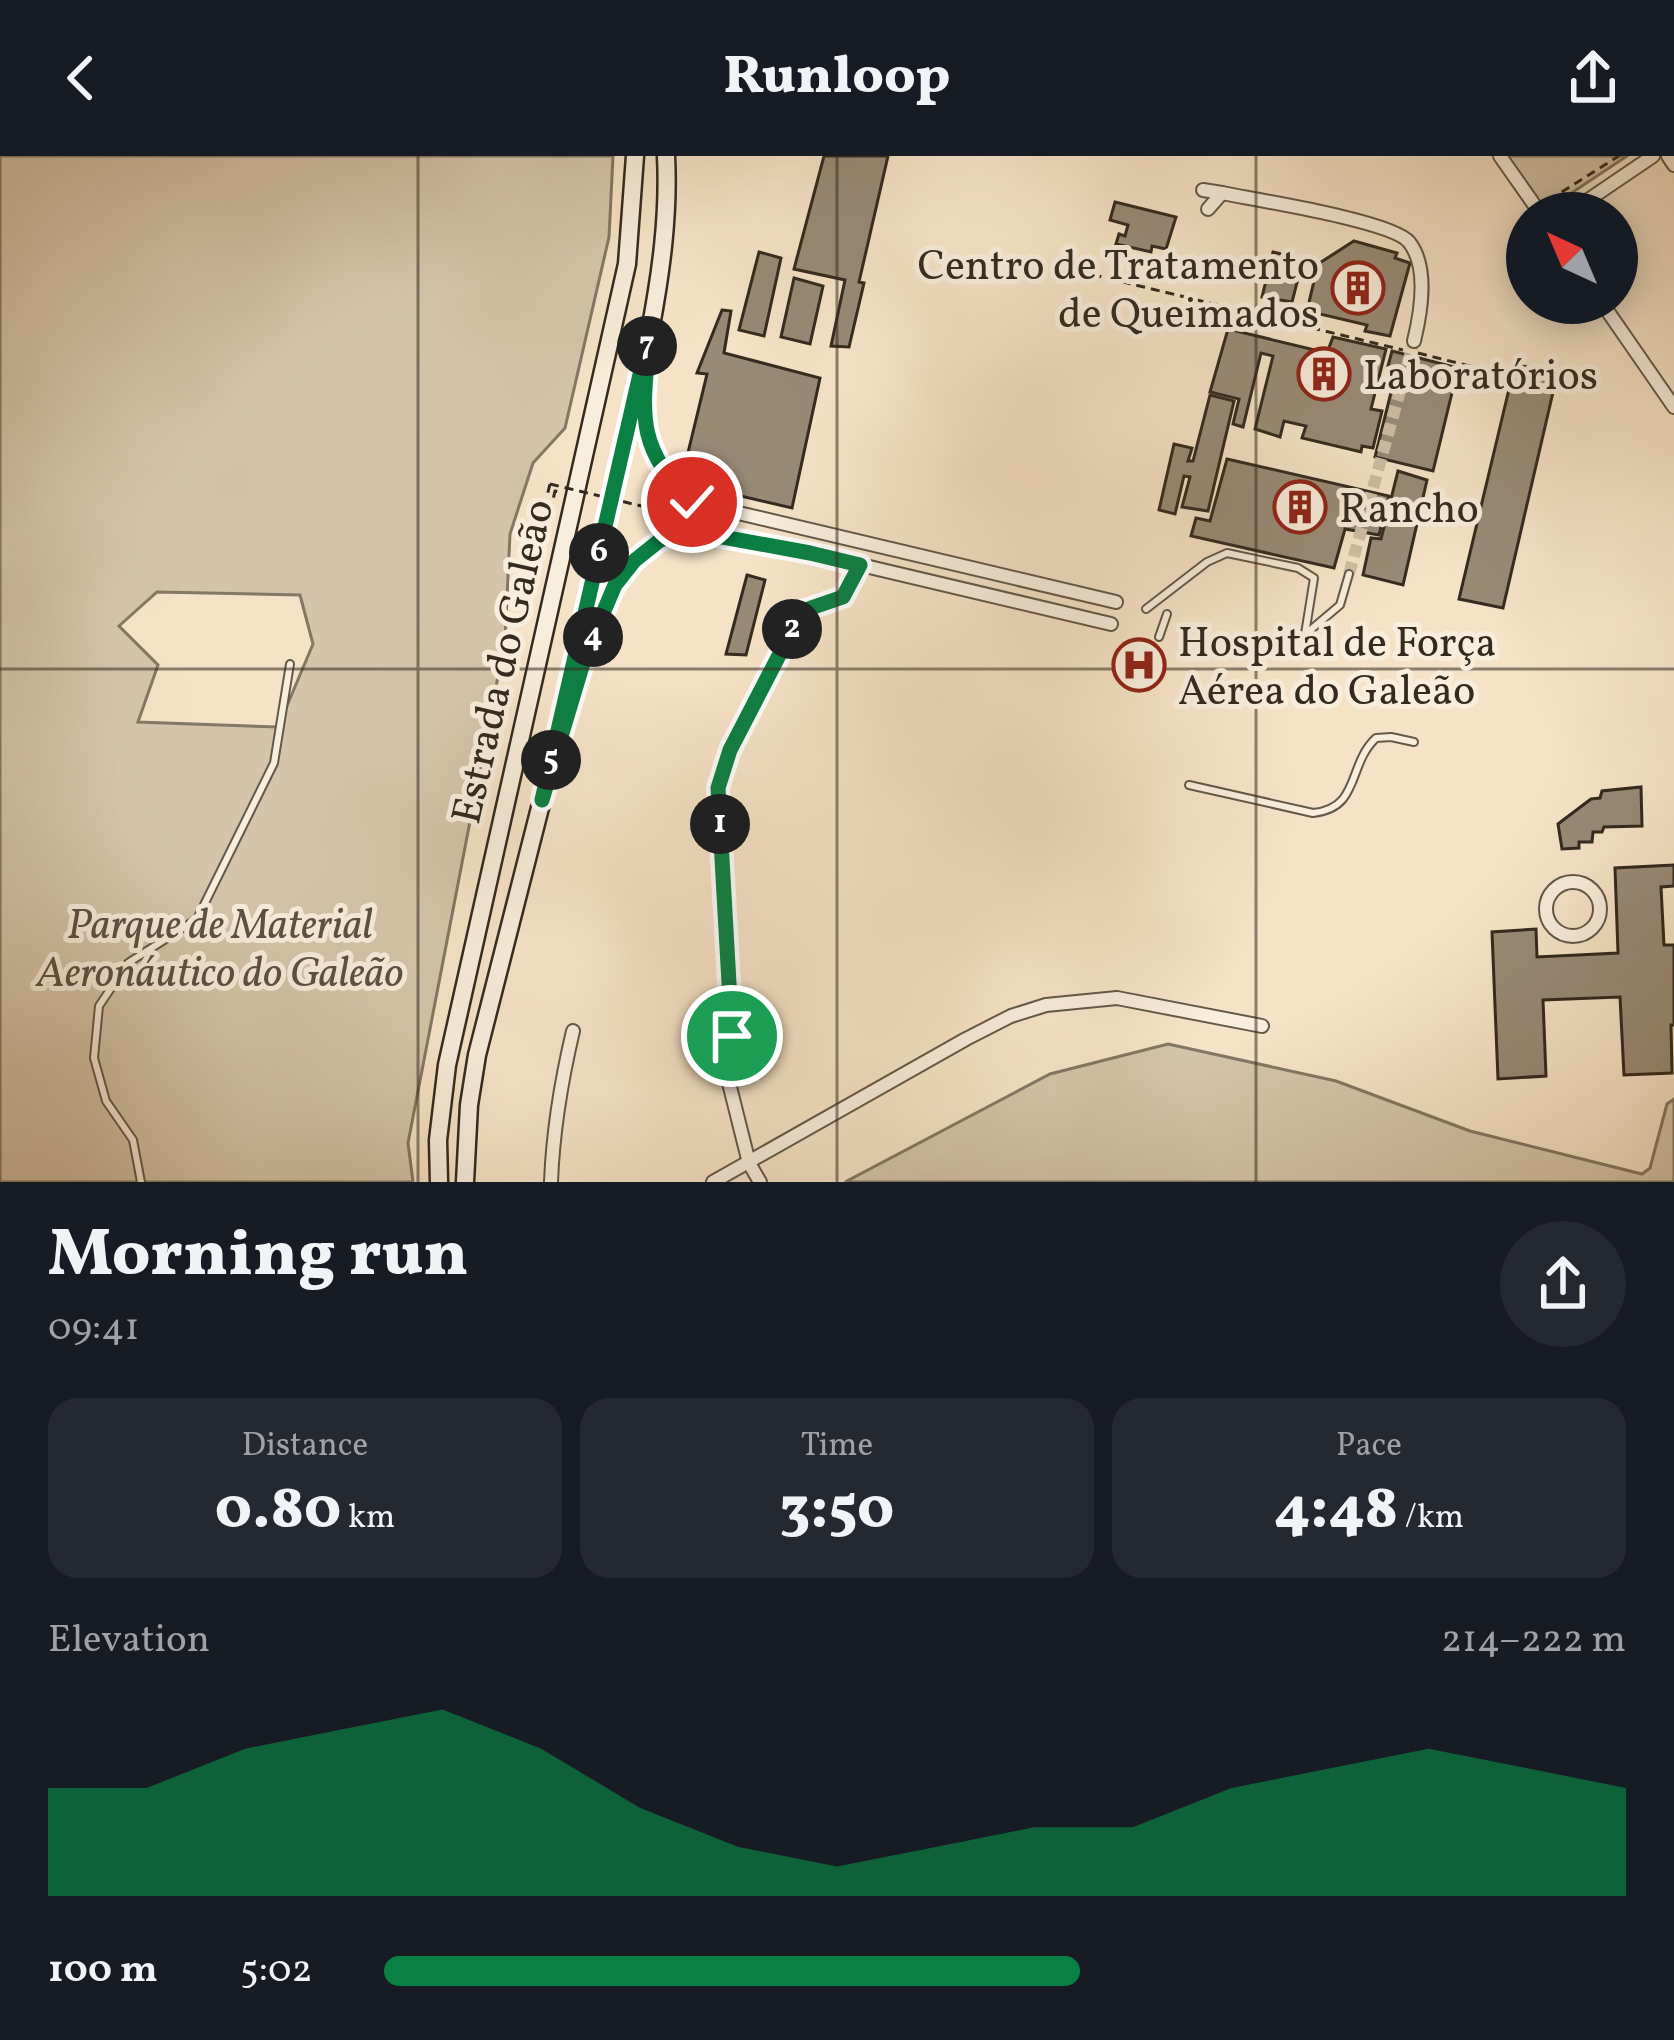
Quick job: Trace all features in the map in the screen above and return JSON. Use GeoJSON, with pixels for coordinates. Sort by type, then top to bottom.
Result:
{"type":"FeatureCollection","features":[{"type":"Feature","properties":{"kind":"main road","name":"Estrada do Galeão"},"geometry":{"type":"LineString","coordinates":[[439,1182],[438,1140],[447,1064],[627,264],[635,156]]}},
{"type":"Feature","properties":{"kind":"main road","name":"Estrada do Galeão"},"geometry":{"type":"LineString","coordinates":[[465,1182],[477,1055],[542,800],[650,331],[660,278],[666,156]]}},
{"type":"Feature","properties":{"kind":"street"},"geometry":{"type":"LineString","coordinates":[[1500,156],[1529,192]]}},
{"type":"Feature","properties":{"kind":"street"},"geometry":{"type":"LineString","coordinates":[[1600,192],[1654,156]]}},
{"type":"Feature","properties":{"kind":"street"},"geometry":{"type":"LineString","coordinates":[[1668,156],[1674,165]]}},
{"type":"Feature","properties":{"kind":"street"},"geometry":{"type":"LineString","coordinates":[[1203,190],[1371,225],[1405,237],[1418,256],[1420,318],[1414,341]]}},
{"type":"Feature","properties":{"kind":"street"},"geometry":{"type":"LineString","coordinates":[[1208,208],[1222,193]]}},
{"type":"Feature","properties":{"kind":"street"},"geometry":{"type":"LineString","coordinates":[[1617,324],[1674,407]]}},
{"type":"Feature","properties":{"kind":"street"},"geometry":{"type":"LineString","coordinates":[[650,331],[643,417],[649,442],[675,487],[692,502],[1116,602]]}},
{"type":"Feature","properties":{"kind":"street"},"geometry":{"type":"LineString","coordinates":[[542,800],[586,653],[615,585],[659,541],[684,530],[810,553],[1111,624]]}},
{"type":"Feature","properties":{"kind":"street"},"geometry":{"type":"LineString","coordinates":[[732,1036],[718,788],[730,750],[802,611],[843,597],[860,565]]}},
{"type":"Feature","properties":{"kind":"street"},"geometry":{"type":"LineString","coordinates":[[1563,884],[1588,887],[1598,899],[1594,925],[1580,935],[1555,930],[1546,914],[1549,896],[1563,884]]}},
{"type":"Feature","properties":{"kind":"street"},"geometry":{"type":"LineString","coordinates":[[712,1182],[966,1039],[1046,1005],[1117,998],[1262,1026]]}},
{"type":"Feature","properties":{"kind":"street"},"geometry":{"type":"LineString","coordinates":[[550,1182],[560,1084],[573,1031]]}},
{"type":"Feature","properties":{"kind":"street"},"geometry":{"type":"LineString","coordinates":[[724,1066],[749,1163],[760,1182]]}},
{"type":"Feature","properties":{"kind":"lane"},"geometry":{"type":"LineString","coordinates":[[1146,609],[1207,562],[1227,553],[1298,568],[1314,578],[1305,634],[1340,605],[1348,574]]}},
{"type":"Feature","properties":{"kind":"lane"},"geometry":{"type":"LineString","coordinates":[[1160,637],[1167,614]]}},
{"type":"Feature","properties":{"kind":"lane"},"geometry":{"type":"LineString","coordinates":[[142,1182],[133,1140],[106,1101],[94,1058],[99,1006],[128,962],[196,919],[274,763],[290,664]]}},
{"type":"Feature","properties":{"kind":"lane"},"geometry":{"type":"LineString","coordinates":[[1190,785],[1312,813],[1331,811],[1344,800],[1364,749],[1376,738],[1414,742]]}},
{"type":"Feature","properties":{"kind":"path"},"geometry":{"type":"LineString","coordinates":[[1566,192],[1619,156]]}},
{"type":"Feature","properties":{"kind":"path"},"geometry":{"type":"LineString","coordinates":[[1078,271],[1513,377]]}},
{"type":"Feature","properties":{"kind":"path"},"geometry":{"type":"LineString","coordinates":[[555,491],[549,517],[542,515],[550,484],[688,517]]}},
{"type":"Feature","properties":{"kind":"green space","name":"Parque de Material Aeronáutico do Galeão"},"geometry":{"type":"Polygon","coordinates":[[[0,156],[613,156],[609,237],[565,428],[533,463],[510,534],[505,640],[408,1143],[413,1182],[0,1182],[0,156]],[[157,592],[119,626],[158,665],[138,722],[278,727],[313,644],[300,595],[157,592]]]}},
{"type":"Feature","properties":{"kind":"green space"},"geometry":{"type":"Polygon","coordinates":[[[1505,156],[1627,156],[1573,192],[1529,192],[1505,156]]]}},
{"type":"Feature","properties":{"kind":"green space"},"geometry":{"type":"Polygon","coordinates":[[[1168,1044],[1336,1081],[1470,1131],[1642,1174],[1650,1168],[1667,1104],[1674,1099],[1674,1182],[845,1182],[1050,1074],[1168,1044]]]}},
{"type":"Feature","properties":{"kind":"building"},"geometry":{"type":"Polygon","coordinates":[[[824,156],[888,156],[849,347],[831,346],[845,280],[794,269],[824,156]]]}},
{"type":"Feature","properties":{"kind":"building"},"geometry":{"type":"Polygon","coordinates":[[[1115,202],[1176,217],[1166,249],[1152,246],[1151,252],[1116,244],[1128,225],[1110,220],[1115,202]]]}},
{"type":"Feature","properties":{"kind":"building","name":"Centro de Tratamento de Queimados"},"geometry":{"type":"Polygon","coordinates":[[[1354,241],[1397,253],[1395,258],[1410,263],[1390,336],[1365,331],[1367,325],[1307,311],[1318,264],[1354,241]]]}},
{"type":"Feature","properties":{"kind":"building"},"geometry":{"type":"Polygon","coordinates":[[[759,252],[781,258],[764,336],[739,330],[759,252]]]}},
{"type":"Feature","properties":{"kind":"building"},"geometry":{"type":"Polygon","coordinates":[[[1273,252],[1303,259],[1292,302],[1262,297],[1273,252]]]}},
{"type":"Feature","properties":{"kind":"building"},"geometry":{"type":"Polygon","coordinates":[[[794,278],[823,286],[810,344],[781,337],[794,278]]]}},
{"type":"Feature","properties":{"kind":"building"},"geometry":{"type":"Polygon","coordinates":[[[722,310],[731,311],[724,353],[820,378],[792,508],[694,485],[686,477],[707,374],[697,373],[722,310]]]}},
{"type":"Feature","properties":{"kind":"building","name":"Laboratórios"},"geometry":{"type":"Polygon","coordinates":[[[1228,329],[1327,353],[1333,337],[1386,349],[1371,409],[1382,411],[1373,448],[1362,446],[1361,452],[1302,438],[1306,426],[1284,421],[1280,437],[1255,429],[1273,356],[1261,353],[1243,427],[1233,424],[1239,399],[1210,392],[1228,329]]]}},
{"type":"Feature","properties":{"kind":"building"},"geometry":{"type":"Polygon","coordinates":[[[1392,351],[1458,368],[1433,471],[1375,457],[1397,368],[1388,366],[1392,351]]]}},
{"type":"Feature","properties":{"kind":"building"},"geometry":{"type":"Polygon","coordinates":[[[1515,364],[1557,375],[1503,608],[1459,599],[1515,364]]]}},
{"type":"Feature","properties":{"kind":"building"},"geometry":{"type":"Polygon","coordinates":[[[1210,395],[1234,401],[1208,511],[1182,507],[1190,477],[1184,476],[1175,514],[1159,510],[1174,444],[1192,448],[1188,461],[1193,461],[1210,395]]]}},
{"type":"Feature","properties":{"kind":"building","name":"Rancho"},"geometry":{"type":"Polygon","coordinates":[[[1227,459],[1389,496],[1379,535],[1345,529],[1334,568],[1191,536],[1196,518],[1210,521],[1227,459]]]}},
{"type":"Feature","properties":{"kind":"building"},"geometry":{"type":"Polygon","coordinates":[[[1398,471],[1427,480],[1403,585],[1363,575],[1371,538],[1381,539],[1398,471]]]}},
{"type":"Feature","properties":{"kind":"building"},"geometry":{"type":"Polygon","coordinates":[[[747,575],[765,580],[746,655],[726,654],[747,575]]]}},
{"type":"Feature","properties":{"kind":"building"},"geometry":{"type":"Polygon","coordinates":[[[1641,787],[1642,826],[1604,827],[1602,832],[1593,832],[1592,842],[1562,849],[1558,824],[1591,799],[1600,798],[1602,791],[1641,787]]]}},
{"type":"Feature","properties":{"kind":"building"},"geometry":{"type":"Polygon","coordinates":[[[1674,865],[1674,886],[1661,887],[1664,945],[1674,945],[1672,1073],[1624,1075],[1620,997],[1543,1000],[1546,1076],[1498,1079],[1492,932],[1536,929],[1537,957],[1618,953],[1615,868],[1674,865]]]}},
{"type":"Feature","properties":{"kind":"tunnel"},"geometry":{"type":"LineString","coordinates":[[1349,574],[1414,341]]}},
{"type":"Feature","properties":{"kind":"place","name":"Centro de Tratamento de Queimados"},"geometry":{"type":"Point","coordinates":[1358,288]}},
{"type":"Feature","properties":{"kind":"place","name":"Laboratórios"},"geometry":{"type":"Point","coordinates":[1324,374]}},
{"type":"Feature","properties":{"kind":"place","name":"Rancho"},"geometry":{"type":"Point","coordinates":[1300,507]}},
{"type":"Feature","properties":{"kind":"place","name":"Hospital de Força Aérea do Galeão"},"geometry":{"type":"Point","coordinates":[1139,665]}},
{"type":"Feature","properties":{"kind":"route"},"geometry":{"type":"LineString","coordinates":[[692,502],[675,487],[649,442],[643,417],[650,331],[542,800],[586,653],[615,585],[659,541],[684,530],[860,565],[843,597],[802,611],[730,750],[718,788],[732,1036]]}}]}
